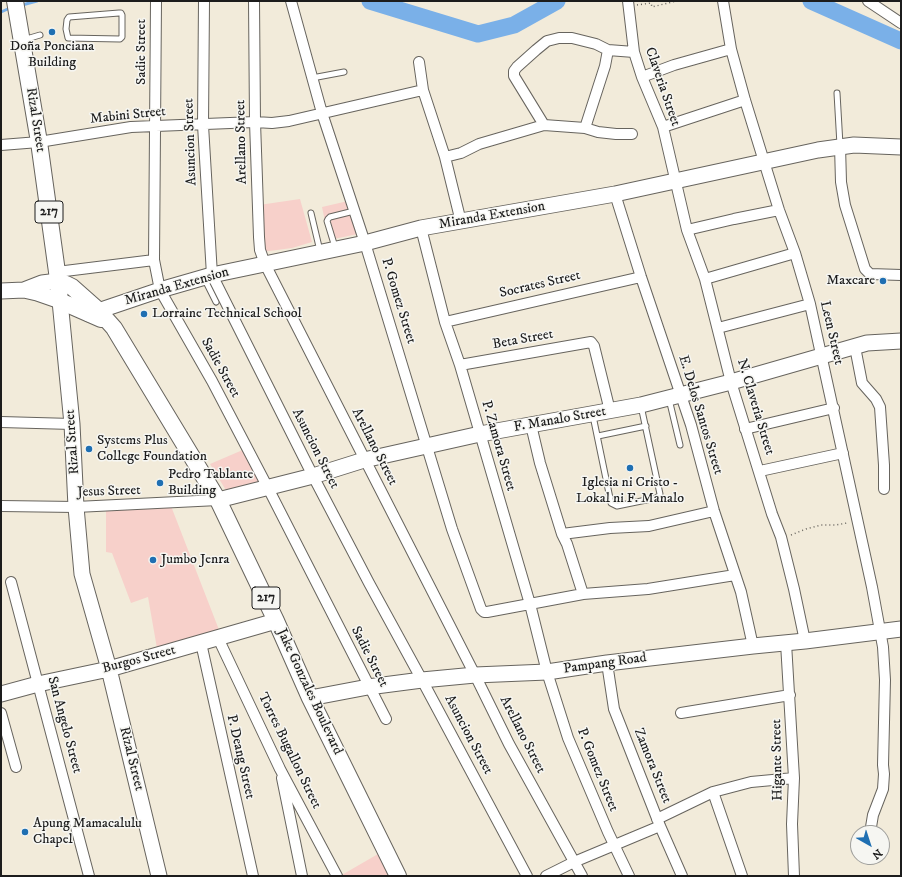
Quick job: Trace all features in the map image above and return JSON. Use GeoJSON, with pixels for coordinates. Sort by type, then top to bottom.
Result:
{"type":"FeatureCollection","features":[{"type":"Feature","properties":{"kind":"main road","name":"Rizal Street"},"geometry":{"type":"LineString","coordinates":[[16,8],[39,142],[58,276],[60,301]]}},
{"type":"Feature","properties":{"kind":"main road","name":"Jake Gonzales Boulevard"},"geometry":{"type":"LineString","coordinates":[[58,276],[66,284],[72,287],[94,312],[109,322],[137,364],[218,500],[276,621],[310,698],[398,876]]}},
{"type":"Feature","properties":{"kind":"main road","name":"Jake Gonzales Boulevard"},"geometry":{"type":"LineString","coordinates":[[60,301],[94,312]]}},
{"type":"Feature","properties":{"kind":"street","name":"Sadie Street"},"geometry":{"type":"LineString","coordinates":[[156,1],[154,260],[160,290],[212,381],[268,488],[368,687],[386,719]]}},
{"type":"Feature","properties":{"kind":"street","name":"Asuncion Street"},"geometry":{"type":"LineString","coordinates":[[204,1],[203,125],[208,276],[369,583],[527,876]]}},
{"type":"Feature","properties":{"kind":"street","name":"Arellano Street"},"geometry":{"type":"LineString","coordinates":[[254,1],[255,122],[259,237],[260,250],[265,264],[364,460],[476,675],[509,744],[582,876]]}},
{"type":"Feature","properties":{"kind":"street","name":"P. Gomez Street"},"geometry":{"type":"LineString","coordinates":[[292,1],[322,113],[365,243],[452,529],[481,609],[484,612],[487,612],[530,604]]}},
{"type":"Feature","properties":{"kind":"street","name":"Leen Street"},"geometry":{"type":"LineString","coordinates":[[723,1],[731,49],[745,100],[810,304],[834,408],[880,631],[885,661],[885,726],[883,750],[884,774],[882,789],[873,815],[871,825]]}},
{"type":"Feature","properties":{"kind":"street"},"geometry":{"type":"LineString","coordinates":[[868,1],[901,22]]}},
{"type":"Feature","properties":{"kind":"street","name":"Claveria Street"},"geometry":{"type":"LineString","coordinates":[[628,4],[634,52],[642,77],[663,127],[675,181]]}},
{"type":"Feature","properties":{"kind":"street"},"geometry":{"type":"LineString","coordinates":[[544,125],[514,76],[514,71],[547,41],[559,38],[572,38],[596,44],[608,50],[634,52]]}},
{"type":"Feature","properties":{"kind":"street"},"geometry":{"type":"LineString","coordinates":[[642,77],[685,61],[731,49]]}},
{"type":"Feature","properties":{"kind":"street"},"geometry":{"type":"LineString","coordinates":[[585,128],[605,66],[608,50]]}},
{"type":"Feature","properties":{"kind":"street"},"geometry":{"type":"LineString","coordinates":[[419,62],[423,90],[444,157],[461,222]]}},
{"type":"Feature","properties":{"kind":"street","name":"Mabini Street"},"geometry":{"type":"LineString","coordinates":[[1,145],[39,142],[117,128],[156,125],[203,125],[255,122],[272,123],[423,90]]}},
{"type":"Feature","properties":{"kind":"street"},"geometry":{"type":"LineString","coordinates":[[663,127],[745,100]]}},
{"type":"Feature","properties":{"kind":"street"},"geometry":{"type":"LineString","coordinates":[[444,157],[461,153],[479,144],[544,125],[585,128],[598,132],[616,134],[632,134]]}},
{"type":"Feature","properties":{"kind":"street","name":"Miranda Extension"},"geometry":{"type":"LineString","coordinates":[[94,312],[208,276],[365,243],[421,228],[615,194],[840,146],[854,145],[901,147]]}},
{"type":"Feature","properties":{"kind":"street"},"geometry":{"type":"LineString","coordinates":[[840,146],[841,182],[845,205],[865,269],[870,274],[901,275]]}},
{"type":"Feature","properties":{"kind":"street","name":"N. Claveria Street"},"geometry":{"type":"LineString","coordinates":[[675,181],[687,230],[705,279],[731,382],[745,430],[781,537],[805,641]]}},
{"type":"Feature","properties":{"kind":"street","name":"E. Delos Santos Street"},"geometry":{"type":"LineString","coordinates":[[615,194],[658,325],[674,397],[693,432],[714,511],[744,604],[753,646]]}},
{"type":"Feature","properties":{"kind":"street"},"geometry":{"type":"LineString","coordinates":[[687,230],[779,210]]}},
{"type":"Feature","properties":{"kind":"street","name":"P. Zamora Street"},"geometry":{"type":"LineString","coordinates":[[421,228],[445,322],[460,365],[530,604],[547,672]]}},
{"type":"Feature","properties":{"kind":"street"},"geometry":{"type":"LineString","coordinates":[[705,279],[795,253]]}},
{"type":"Feature","properties":{"kind":"street"},"geometry":{"type":"LineString","coordinates":[[24,290],[58,276],[154,260]]}},
{"type":"Feature","properties":{"kind":"street","name":"Socrates Street"},"geometry":{"type":"LineString","coordinates":[[445,322],[641,277]]}},
{"type":"Feature","properties":{"kind":"street"},"geometry":{"type":"LineString","coordinates":[[1,291],[24,290],[60,301]]}},
{"type":"Feature","properties":{"kind":"street","name":"Rizal Street"},"geometry":{"type":"LineString","coordinates":[[60,301],[72,424],[76,507],[82,574],[109,669],[159,876]]}},
{"type":"Feature","properties":{"kind":"street"},"geometry":{"type":"LineString","coordinates":[[718,328],[810,304]]}},
{"type":"Feature","properties":{"kind":"street","name":"F. Manalo Street"},"geometry":{"type":"LineString","coordinates":[[218,500],[313,476],[364,460],[428,447],[480,434],[641,405],[731,382],[867,343],[901,341]]}},
{"type":"Feature","properties":{"kind":"street","name":"Beta Street"},"geometry":{"type":"LineString","coordinates":[[460,365],[591,342],[594,346],[610,411]]}},
{"type":"Feature","properties":{"kind":"street"},"geometry":{"type":"LineString","coordinates":[[855,347],[862,383],[876,399],[880,407],[884,465],[884,490]]}},
{"type":"Feature","properties":{"kind":"street"},"geometry":{"type":"LineString","coordinates":[[745,430],[834,408]]}},
{"type":"Feature","properties":{"kind":"street"},"geometry":{"type":"LineString","coordinates":[[1,422],[72,424]]}},
{"type":"Feature","properties":{"kind":"street"},"geometry":{"type":"LineString","coordinates":[[531,425],[542,469],[562,534],[567,544],[583,594]]}},
{"type":"Feature","properties":{"kind":"street"},"geometry":{"type":"LineString","coordinates":[[760,471],[843,453]]}},
{"type":"Feature","properties":{"kind":"street","name":"Jesus Street"},"geometry":{"type":"LineString","coordinates":[[1,506],[76,507],[218,500]]}},
{"type":"Feature","properties":{"kind":"street"},"geometry":{"type":"LineString","coordinates":[[562,534],[610,528],[649,526],[714,511]]}},
{"type":"Feature","properties":{"kind":"street"},"geometry":{"type":"LineString","coordinates":[[530,604],[583,594],[648,589],[735,575]]}},
{"type":"Feature","properties":{"kind":"street","name":"San Angelo Street"},"geometry":{"type":"LineString","coordinates":[[11,582],[89,876]]}},
{"type":"Feature","properties":{"kind":"street","name":"Burgos Street"},"geometry":{"type":"LineString","coordinates":[[1,694],[38,684],[109,669],[276,621]]}},
{"type":"Feature","properties":{"kind":"street","name":"Pampang Road"},"geometry":{"type":"LineString","coordinates":[[310,698],[368,687],[422,680],[476,675],[547,672],[607,663],[805,641],[901,628]]}},
{"type":"Feature","properties":{"kind":"street","name":"Torres Bugallon Street"},"geometry":{"type":"LineString","coordinates":[[218,638],[280,769],[337,876]]}},
{"type":"Feature","properties":{"kind":"street","name":"P. Deang Street"},"geometry":{"type":"LineString","coordinates":[[201,643],[253,876]]}},
{"type":"Feature","properties":{"kind":"street","name":"Higante Street"},"geometry":{"type":"LineString","coordinates":[[786,643],[794,778],[792,824],[794,876]]}},
{"type":"Feature","properties":{"kind":"street","name":"Zamora Street"},"geometry":{"type":"LineString","coordinates":[[607,663],[614,709],[682,876]]}},
{"type":"Feature","properties":{"kind":"street","name":"P. Gomez Street"},"geometry":{"type":"LineString","coordinates":[[547,672],[568,738],[608,832],[629,876]]}},
{"type":"Feature","properties":{"kind":"street"},"geometry":{"type":"LineString","coordinates":[[681,712],[790,695]]}},
{"type":"Feature","properties":{"kind":"street"},"geometry":{"type":"LineString","coordinates":[[1,713],[16,767]]}},
{"type":"Feature","properties":{"kind":"street"},"geometry":{"type":"LineString","coordinates":[[280,769],[302,876]]}},
{"type":"Feature","properties":{"kind":"street"},"geometry":{"type":"LineString","coordinates":[[546,876],[659,822],[713,792],[751,782],[794,778]]}},
{"type":"Feature","properties":{"kind":"street"},"geometry":{"type":"LineString","coordinates":[[713,792],[728,837],[736,853],[742,876]]}},
{"type":"Feature","properties":{"kind":"lane"},"geometry":{"type":"LineString","coordinates":[[122,13],[122,37],[120,39],[69,39],[65,29],[69,17],[122,13]]}},
{"type":"Feature","properties":{"kind":"lane"},"geometry":{"type":"LineString","coordinates":[[22,40],[40,35]]}},
{"type":"Feature","properties":{"kind":"lane"},"geometry":{"type":"LineString","coordinates":[[312,78],[344,72]]}},
{"type":"Feature","properties":{"kind":"lane"},"geometry":{"type":"LineString","coordinates":[[837,93],[840,146]]}},
{"type":"Feature","properties":{"kind":"lane"},"geometry":{"type":"LineString","coordinates":[[336,249],[327,221],[330,217],[354,211]]}},
{"type":"Feature","properties":{"kind":"lane"},"geometry":{"type":"LineString","coordinates":[[312,213],[321,252]]}},
{"type":"Feature","properties":{"kind":"lane"},"geometry":{"type":"LineString","coordinates":[[208,276],[216,302]]}},
{"type":"Feature","properties":{"kind":"lane"},"geometry":{"type":"LineString","coordinates":[[674,397],[680,445]]}},
{"type":"Feature","properties":{"kind":"lane"},"geometry":{"type":"LineString","coordinates":[[593,414],[611,503],[617,506],[656,498],[660,494],[641,405]]}},
{"type":"Feature","properties":{"kind":"lane"},"geometry":{"type":"LineString","coordinates":[[598,436],[646,426]]}},
{"type":"Feature","properties":{"kind":"path"},"geometry":{"type":"LineString","coordinates":[[628,4],[651,3],[652,7],[676,1]]}},
{"type":"Feature","properties":{"kind":"path"},"geometry":{"type":"LineString","coordinates":[[781,537],[793,535],[806,529],[821,525],[836,525],[857,521]]}},
{"type":"Feature","properties":{"kind":"shaded area"},"geometry":{"type":"Polygon","coordinates":[[[300,199],[312,242],[292,248],[262,252],[259,205],[300,199]]]}},
{"type":"Feature","properties":{"kind":"shaded area"},"geometry":{"type":"Polygon","coordinates":[[[348,201],[358,234],[329,240],[322,207],[348,201]]]}},
{"type":"Feature","properties":{"kind":"shaded area"},"geometry":{"type":"Polygon","coordinates":[[[245,449],[264,483],[227,492],[210,464],[245,449]]]}},
{"type":"Feature","properties":{"kind":"shaded area"},"geometry":{"type":"Polygon","coordinates":[[[171,506],[221,635],[158,654],[148,597],[131,603],[112,553],[106,552],[106,511],[171,506]]]}},
{"type":"Feature","properties":{"kind":"shaded area"},"geometry":{"type":"Polygon","coordinates":[[[378,854],[389,876],[340,876],[378,854]]]}},
{"type":"Feature","properties":{"kind":"waterway"},"geometry":{"type":"LineString","coordinates":[[22,5],[37,1]]}},
{"type":"Feature","properties":{"kind":"waterway"},"geometry":{"type":"LineString","coordinates":[[370,1],[478,34],[514,25],[557,1]]}},
{"type":"Feature","properties":{"kind":"waterway"},"geometry":{"type":"LineString","coordinates":[[811,1],[901,41]]}},
{"type":"Feature","properties":{"kind":"waterway"},"geometry":{"type":"LineString","coordinates":[[1,12],[10,8]]}},
{"type":"Feature","properties":{"kind":"place","name":"Doña Ponciana Building"},"geometry":{"type":"Point","coordinates":[52,32]}},
{"type":"Feature","properties":{"kind":"place","name":"Maxcare"},"geometry":{"type":"Point","coordinates":[883,281]}},
{"type":"Feature","properties":{"kind":"place","name":"Lorraine Technical School"},"geometry":{"type":"Point","coordinates":[144,314]}},
{"type":"Feature","properties":{"kind":"place","name":"Systems Plus College Foundation"},"geometry":{"type":"Point","coordinates":[89,449]}},
{"type":"Feature","properties":{"kind":"place","name":"Iglesia ni Cristo - Lokal ni F. Manalo"},"geometry":{"type":"Point","coordinates":[630,468]}},
{"type":"Feature","properties":{"kind":"place","name":"Pedro Tablante Building"},"geometry":{"type":"Point","coordinates":[160,483]}},
{"type":"Feature","properties":{"kind":"place","name":"Jumbo Jenra"},"geometry":{"type":"Point","coordinates":[153,560]}},
{"type":"Feature","properties":{"kind":"place","name":"Apung Mamacalulu Chapel"},"geometry":{"type":"Point","coordinates":[25,832]}}]}
